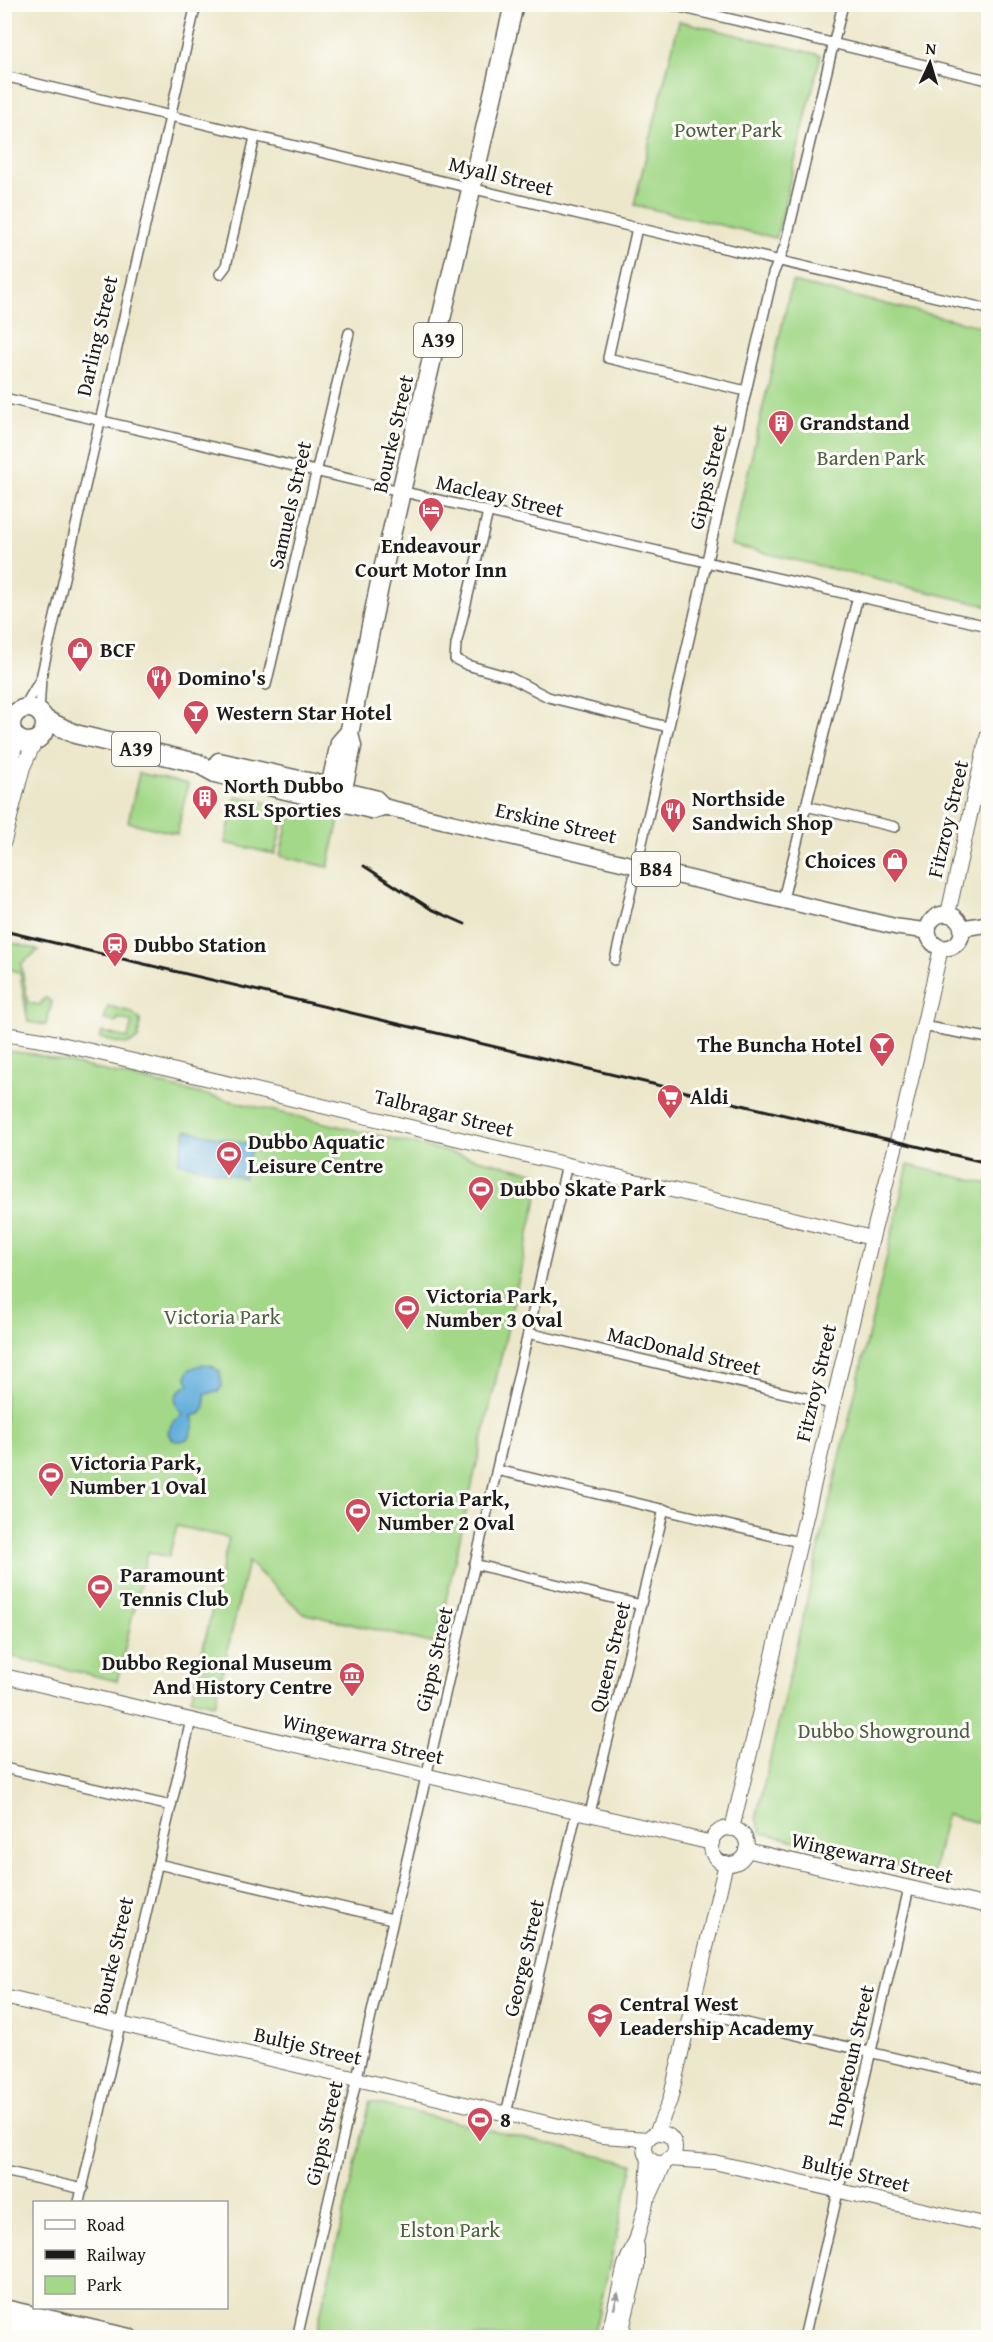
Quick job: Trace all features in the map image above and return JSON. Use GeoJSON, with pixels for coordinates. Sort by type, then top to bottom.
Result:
{"type":"FeatureCollection","features":[{"type":"Feature","properties":{"kind":"highway","name":"Bourke Street"},"geometry":{"type":"LineString","coordinates":[[335,795],[340,743],[349,734],[380,587],[514,4]]}},
{"type":"Feature","properties":{"kind":"highway","name":"A39"},"geometry":{"type":"LineString","coordinates":[[11,732],[24,742],[29,720]]}},
{"type":"Feature","properties":{"kind":"highway","name":"Erskine Street"},"geometry":{"type":"LineString","coordinates":[[29,720],[75,734],[196,763],[218,762],[335,795]]}},
{"type":"Feature","properties":{"kind":"highway"},"geometry":{"type":"LineString","coordinates":[[4,2309],[129,2337]]}},
{"type":"Feature","properties":{"kind":"highway"},"geometry":{"type":"LineString","coordinates":[[4,2321],[50,2320],[76,2337]]}},
{"type":"Feature","properties":{"kind":"main road","name":"Erskine Street"},"geometry":{"type":"LineString","coordinates":[[335,795],[374,811],[384,807],[897,927],[928,931]]}},
{"type":"Feature","properties":{"kind":"main road"},"geometry":{"type":"LineString","coordinates":[[948,914],[957,918],[963,928],[963,934],[957,944],[941,948],[932,941],[928,931],[934,918],[948,914]]}},
{"type":"Feature","properties":{"kind":"main road"},"geometry":{"type":"LineString","coordinates":[[963,928],[988,924]]}},
{"type":"Feature","properties":{"kind":"street","name":"Darling Street"},"geometry":{"type":"LineString","coordinates":[[4,842],[23,767],[29,720],[41,678],[196,4]]}},
{"type":"Feature","properties":{"kind":"street"},"geometry":{"type":"LineString","coordinates":[[667,4],[988,80]]}},
{"type":"Feature","properties":{"kind":"street","name":"Gipps Street"},"geometry":{"type":"LineString","coordinates":[[615,960],[773,274],[785,246],[843,4]]}},
{"type":"Feature","properties":{"kind":"street","name":"Myall Street"},"geometry":{"type":"LineString","coordinates":[[4,76],[637,228],[988,309]]}},
{"type":"Feature","properties":{"kind":"street"},"geometry":{"type":"LineString","coordinates":[[220,274],[226,266],[255,137]]}},
{"type":"Feature","properties":{"kind":"street"},"geometry":{"type":"LineString","coordinates":[[637,228],[608,358],[746,391]]}},
{"type":"Feature","properties":{"kind":"street","name":"Samuels Street"},"geometry":{"type":"LineString","coordinates":[[266,685],[349,333]]}},
{"type":"Feature","properties":{"kind":"street","name":"Macleay Street"},"geometry":{"type":"LineString","coordinates":[[4,398],[488,512],[988,626]]}},
{"type":"Feature","properties":{"kind":"street"},"geometry":{"type":"LineString","coordinates":[[488,512],[456,645],[455,659],[467,665],[509,677],[548,697],[668,727]]}},
{"type":"Feature","properties":{"kind":"street"},"geometry":{"type":"LineString","coordinates":[[783,899],[858,596]]}},
{"type":"Feature","properties":{"kind":"street","name":"Darling Street"},"geometry":{"type":"LineString","coordinates":[[29,720],[41,678]]}},
{"type":"Feature","properties":{"kind":"street"},"geometry":{"type":"LineString","coordinates":[[4,798],[11,732]]}},
{"type":"Feature","properties":{"kind":"street","name":"Fitzroy Street"},"geometry":{"type":"LineString","coordinates":[[948,914],[988,734]]}},
{"type":"Feature","properties":{"kind":"street"},"geometry":{"type":"LineString","coordinates":[[806,806],[895,827]]}},
{"type":"Feature","properties":{"kind":"street","name":"Fitzroy Street"},"geometry":{"type":"LineString","coordinates":[[732,1828],[941,948]]}},
{"type":"Feature","properties":{"kind":"street"},"geometry":{"type":"LineString","coordinates":[[922,1026],[988,1038]]}},
{"type":"Feature","properties":{"kind":"street","name":"Talbragar Street"},"geometry":{"type":"LineString","coordinates":[[4,1034],[48,1041],[168,1069],[872,1238]]}},
{"type":"Feature","properties":{"kind":"street","name":"Gipps Street"},"geometry":{"type":"LineString","coordinates":[[297,2337],[567,1164]]}},
{"type":"Feature","properties":{"kind":"street","name":"MacDonald Street"},"geometry":{"type":"LineString","coordinates":[[528,1333],[832,1404]]}},
{"type":"Feature","properties":{"kind":"street"},"geometry":{"type":"LineString","coordinates":[[496,1470],[799,1542]]}},
{"type":"Feature","properties":{"kind":"street","name":"Queen Street"},"geometry":{"type":"LineString","coordinates":[[584,1811],[641,1605],[664,1509]]}},
{"type":"Feature","properties":{"kind":"street"},"geometry":{"type":"LineString","coordinates":[[474,1564],[641,1605]]}},
{"type":"Feature","properties":{"kind":"street","name":"Wingewarra Street"},"geometry":{"type":"LineString","coordinates":[[4,1676],[712,1843]]}},
{"type":"Feature","properties":{"kind":"street","name":"Bourke Street"},"geometry":{"type":"LineString","coordinates":[[79,2201],[191,1720]]}},
{"type":"Feature","properties":{"kind":"street"},"geometry":{"type":"LineString","coordinates":[[4,1768],[171,1806]]}},
{"type":"Feature","properties":{"kind":"street","name":"George Street"},"geometry":{"type":"LineString","coordinates":[[507,2114],[584,1811]]}},
{"type":"Feature","properties":{"kind":"street"},"geometry":{"type":"LineString","coordinates":[[732,1828],[742,1834],[747,1850],[741,1859],[726,1863],[721,1862],[713,1854],[712,1843],[713,1838],[721,1830],[732,1828]]}},
{"type":"Feature","properties":{"kind":"street","name":"Wingewarra Street"},"geometry":{"type":"LineString","coordinates":[[747,1850],[988,1906]]}},
{"type":"Feature","properties":{"kind":"street"},"geometry":{"type":"LineString","coordinates":[[158,1863],[392,1919]]}},
{"type":"Feature","properties":{"kind":"street"},"geometry":{"type":"LineString","coordinates":[[646,2203],[647,2156],[645,2146],[670,2100],[726,1863]]}},
{"type":"Feature","properties":{"kind":"street","name":"Hopetoun Street"},"geometry":{"type":"LineString","coordinates":[[804,2337],[909,1888]]}},
{"type":"Feature","properties":{"kind":"street","name":"Bultje Street"},"geometry":{"type":"LineString","coordinates":[[4,1996],[602,2136],[647,2156]]}},
{"type":"Feature","properties":{"kind":"street"},"geometry":{"type":"LineString","coordinates":[[691,2010],[988,2080]]}},
{"type":"Feature","properties":{"kind":"street"},"geometry":{"type":"LineString","coordinates":[[608,2337],[625,2265],[637,2238],[646,2203],[667,2161],[674,2154],[670,2100]]}},
{"type":"Feature","properties":{"kind":"street"},"geometry":{"type":"LineString","coordinates":[[652,2136],[666,2134],[672,2140]]}},
{"type":"Feature","properties":{"kind":"street","name":"Bultje Street"},"geometry":{"type":"LineString","coordinates":[[602,2136],[652,2136]]}},
{"type":"Feature","properties":{"kind":"street","name":"Bultje Street"},"geometry":{"type":"LineString","coordinates":[[672,2140],[714,2162]]}},
{"type":"Feature","properties":{"kind":"street"},"geometry":{"type":"LineString","coordinates":[[647,2156],[657,2163],[667,2161]]}},
{"type":"Feature","properties":{"kind":"street","name":"Bultje Street"},"geometry":{"type":"LineString","coordinates":[[667,2161],[714,2162],[988,2225]]}},
{"type":"Feature","properties":{"kind":"street"},"geometry":{"type":"LineString","coordinates":[[4,2171],[83,2189]]}},
{"type":"Feature","properties":{"kind":"street"},"geometry":{"type":"LineString","coordinates":[[620,2337],[637,2267],[637,2238]]}},
{"type":"Feature","properties":{"kind":"green space","name":"Powter Park"},"geometry":{"type":"Polygon","coordinates":[[[679,21],[821,55],[776,238],[634,205],[679,21]]]}},
{"type":"Feature","properties":{"kind":"green space","name":"Barden Park"},"geometry":{"type":"Polygon","coordinates":[[[792,282],[988,328],[988,606],[731,545],[792,282]]]}},
{"type":"Feature","properties":{"kind":"green space"},"geometry":{"type":"Polygon","coordinates":[[[139,773],[188,784],[177,834],[128,822],[139,773]]]}},
{"type":"Feature","properties":{"kind":"green space"},"geometry":{"type":"Polygon","coordinates":[[[236,796],[286,807],[275,854],[225,843],[236,796]]]}},
{"type":"Feature","properties":{"kind":"green space"},"geometry":{"type":"Polygon","coordinates":[[[291,808],[339,819],[328,867],[280,856],[291,808]]]}},
{"type":"Feature","properties":{"kind":"green space"},"geometry":{"type":"Polygon","coordinates":[[[5,941],[39,950],[21,964],[28,1003],[40,1005],[46,998],[52,1002],[46,1025],[28,1022],[20,973],[5,967],[5,941]]]}},
{"type":"Feature","properties":{"kind":"green space"},"geometry":{"type":"Polygon","coordinates":[[[108,1006],[131,1012],[140,1020],[139,1037],[135,1041],[121,1044],[100,1038],[102,1032],[128,1038],[132,1022],[118,1018],[117,1022],[104,1020],[108,1006]]]}},
{"type":"Feature","properties":{"kind":"green space","name":"Victoria Park"},"geometry":{"type":"Polygon","coordinates":[[[5,1051],[33,1054],[537,1173],[540,1185],[436,1644],[303,1613],[248,1562],[215,1704],[191,1699],[229,1538],[177,1526],[169,1557],[148,1552],[117,1681],[5,1655],[5,1051]]]}},
{"type":"Feature","properties":{"kind":"green space","name":"Dubbo Showground"},"geometry":{"type":"Polygon","coordinates":[[[908,1165],[988,1184],[988,1825],[946,1815],[933,1873],[762,1833],[756,1819],[908,1165]]]}},
{"type":"Feature","properties":{"kind":"green space","name":"Elston Park"},"geometry":{"type":"Polygon","coordinates":[[[370,2102],[633,2164],[593,2337],[315,2337],[370,2102]]]}},
{"type":"Feature","properties":{"kind":"water"},"geometry":{"type":"Polygon","coordinates":[[[186,1130],[252,1145],[244,1178],[178,1162],[186,1130]]]}},
{"type":"Feature","properties":{"kind":"water"},"geometry":{"type":"Polygon","coordinates":[[[203,1364],[212,1366],[220,1372],[222,1386],[218,1392],[205,1394],[205,1407],[200,1414],[192,1416],[194,1424],[190,1437],[180,1441],[174,1440],[168,1432],[172,1423],[183,1414],[177,1406],[177,1394],[189,1385],[186,1376],[190,1369],[203,1364]]]}},
{"type":"Feature","properties":{"kind":"railway"},"geometry":{"type":"LineString","coordinates":[[364,866],[431,909],[465,924]]}},
{"type":"Feature","properties":{"kind":"railway"},"geometry":{"type":"LineString","coordinates":[[4,931],[988,1163]]}},
{"type":"Feature","properties":{"kind":"place","name":"Grandstand"},"geometry":{"type":"Point","coordinates":[781,446]}},
{"type":"Feature","properties":{"kind":"place","name":"Endeavour Court Motor Inn"},"geometry":{"type":"Point","coordinates":[431,533]}},
{"type":"Feature","properties":{"kind":"place","name":"BCF"},"geometry":{"type":"Point","coordinates":[80,673]}},
{"type":"Feature","properties":{"kind":"place","name":"Domino's"},"geometry":{"type":"Point","coordinates":[159,701]}},
{"type":"Feature","properties":{"kind":"place","name":"Western Star Hotel"},"geometry":{"type":"Point","coordinates":[196,736]}},
{"type":"Feature","properties":{"kind":"place","name":"North Dubbo RSL Sporties"},"geometry":{"type":"Point","coordinates":[205,821]}},
{"type":"Feature","properties":{"kind":"place","name":"Northside Sandwich Shop"},"geometry":{"type":"Point","coordinates":[673,834]}},
{"type":"Feature","properties":{"kind":"place","name":"Choices"},"geometry":{"type":"Point","coordinates":[895,884]}},
{"type":"Feature","properties":{"kind":"place","name":"Dubbo Station"},"geometry":{"type":"Point","coordinates":[115,968]}},
{"type":"Feature","properties":{"kind":"place","name":"The Buncha Hotel"},"geometry":{"type":"Point","coordinates":[882,1068]}},
{"type":"Feature","properties":{"kind":"place","name":"Aldi"},"geometry":{"type":"Point","coordinates":[670,1120]}},
{"type":"Feature","properties":{"kind":"place","name":"Dubbo Aquatic Leisure Centre"},"geometry":{"type":"Point","coordinates":[229,1177]}},
{"type":"Feature","properties":{"kind":"place","name":"Dubbo Skate Park"},"geometry":{"type":"Point","coordinates":[481,1212]}},
{"type":"Feature","properties":{"kind":"place","name":"Victoria Park, Number 3 Oval"},"geometry":{"type":"Point","coordinates":[407,1331]}},
{"type":"Feature","properties":{"kind":"place","name":"Victoria Park, Number 1 Oval"},"geometry":{"type":"Point","coordinates":[51,1498]}},
{"type":"Feature","properties":{"kind":"place","name":"Victoria Park, Number 2 Oval"},"geometry":{"type":"Point","coordinates":[358,1534]}},
{"type":"Feature","properties":{"kind":"place","name":"Paramount Tennis Club"},"geometry":{"type":"Point","coordinates":[100,1610]}},
{"type":"Feature","properties":{"kind":"place","name":"Dubbo Regional Museum And History Centre"},"geometry":{"type":"Point","coordinates":[352,1698]}},
{"type":"Feature","properties":{"kind":"place","name":"Central West Leadership Academy"},"geometry":{"type":"Point","coordinates":[600,2039]}},
{"type":"Feature","properties":{"kind":"place","name":"8"},"geometry":{"type":"Point","coordinates":[480,2143]}}]}
